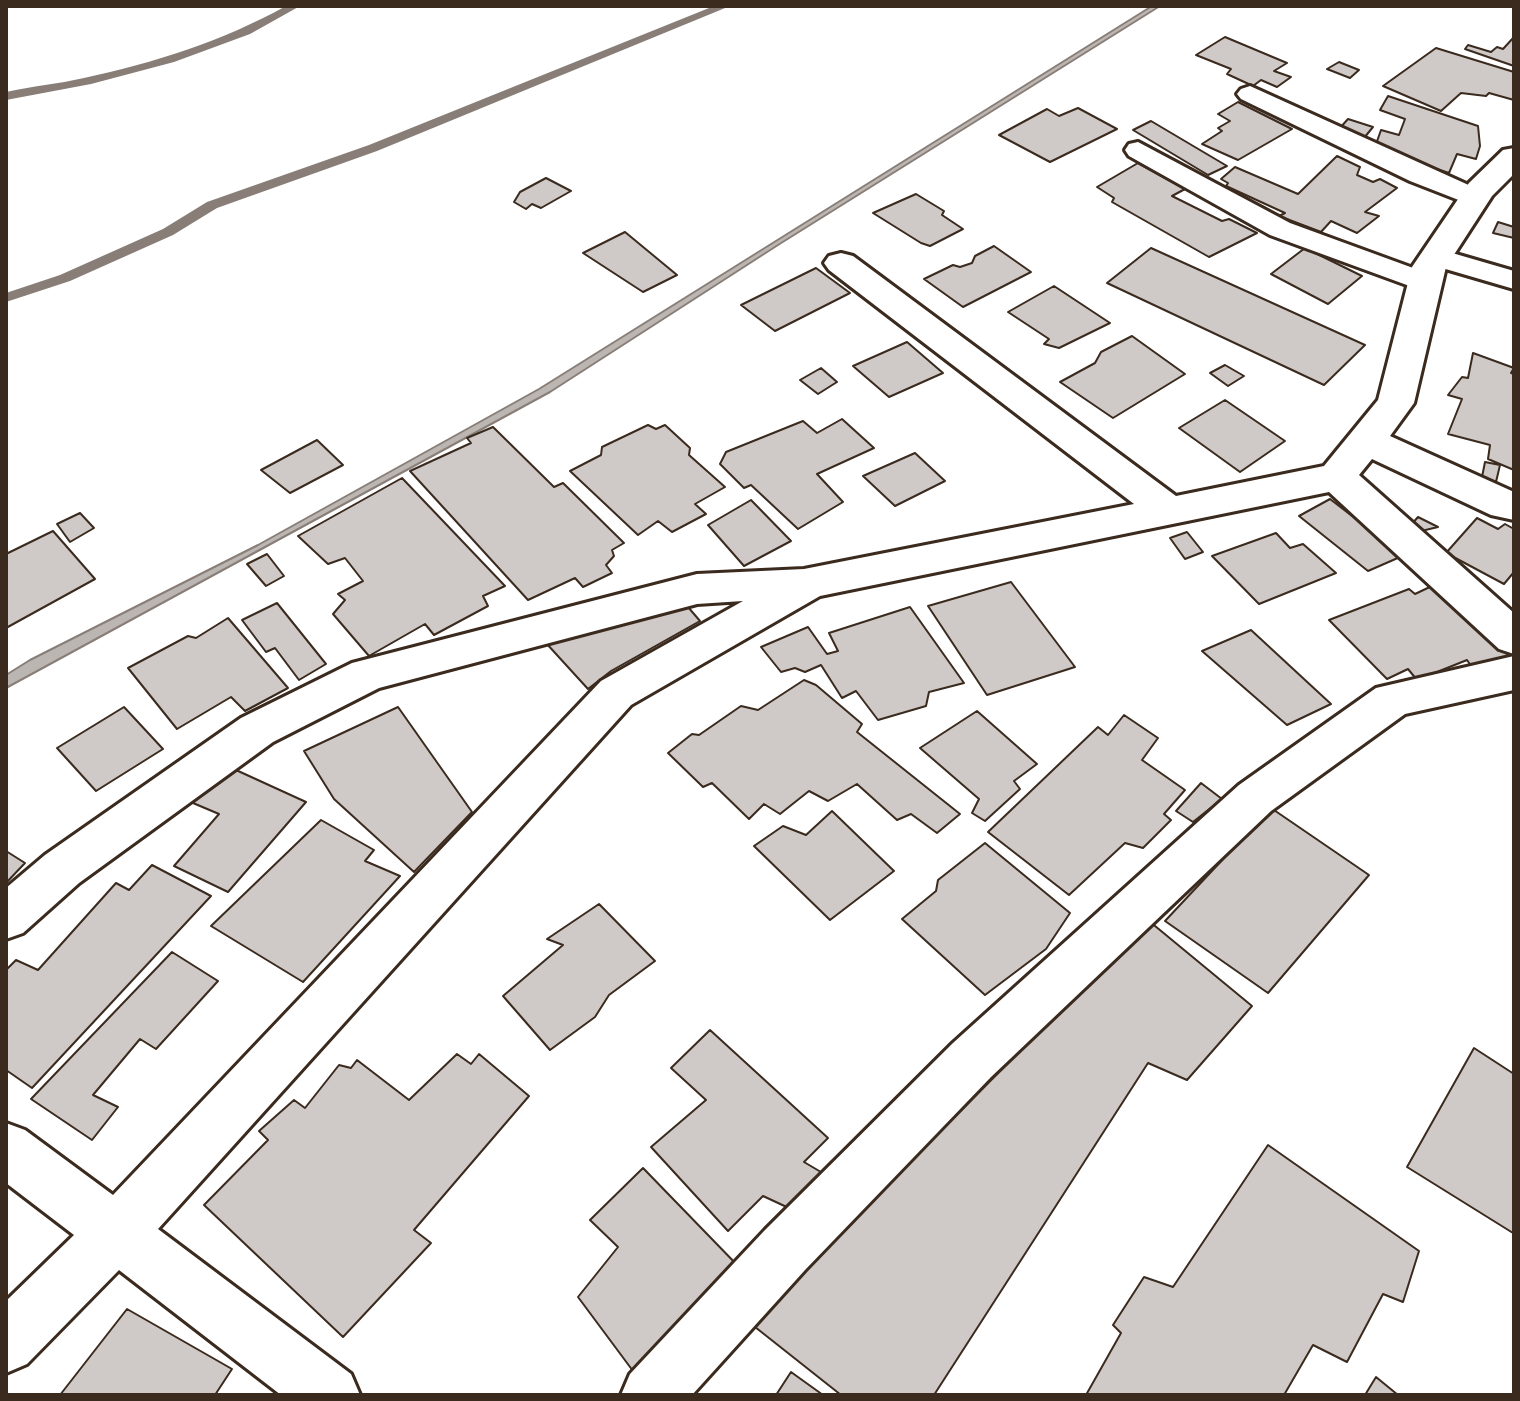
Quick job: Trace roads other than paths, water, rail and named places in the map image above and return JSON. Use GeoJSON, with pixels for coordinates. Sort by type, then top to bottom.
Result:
{"type":"FeatureCollection","features":[{"type":"Feature","properties":{"kind":"street"},"geometry":{"type":"LineString","coordinates":[[6,918],[62,869],[257,730],[367,675],[697,589],[809,583],[1337,477],[1396,403],[1430,270],[1474,198],[1514,157]]}},
{"type":"Feature","properties":{"kind":"street"},"geometry":{"type":"LineString","coordinates":[[841,263],[1170,511]]}},
{"type":"Feature","properties":{"kind":"street"},"geometry":{"type":"LineString","coordinates":[[1367,441],[1505,505],[1514,506]]}},
{"type":"Feature","properties":{"kind":"street"},"geometry":{"type":"LineString","coordinates":[[1337,477],[1514,638]]}},
{"type":"Feature","properties":{"kind":"street"},"geometry":{"type":"LineString","coordinates":[[6,1343],[115,1234],[616,693],[809,583]]}},
{"type":"Feature","properties":{"kind":"street"},"geometry":{"type":"LineString","coordinates":[[651,1395],[785,1250],[972,1060],[1255,798],[1392,700],[1514,673]]}},
{"type":"Feature","properties":{"kind":"street"},"geometry":{"type":"LineString","coordinates":[[6,1149],[330,1395]]}},
{"type":"Feature","properties":{"kind":"lane"},"geometry":{"type":"LineString","coordinates":[[1250,94],[1474,198]]}},
{"type":"Feature","properties":{"kind":"lane"},"geometry":{"type":"LineString","coordinates":[[1138,150],[1280,229],[1430,270],[1514,280]]}},
{"type":"Feature","properties":{"kind":"waterway"},"geometry":{"type":"LineString","coordinates":[[6,96],[91,80],[170,59],[221,42],[294,6]]}},
{"type":"Feature","properties":{"kind":"waterway"},"geometry":{"type":"LineString","coordinates":[[6,298],[65,278],[168,232],[212,205],[373,148],[724,6]]}}]}
